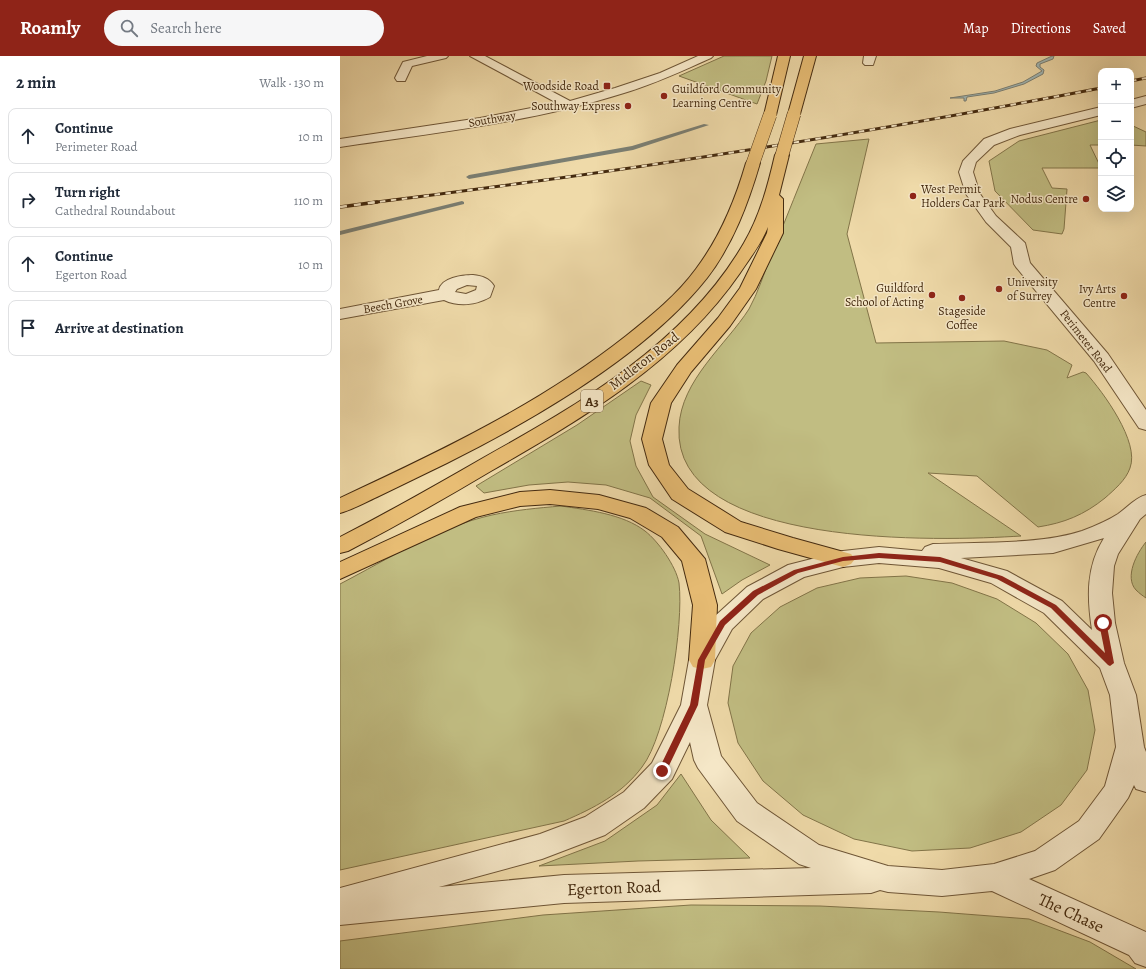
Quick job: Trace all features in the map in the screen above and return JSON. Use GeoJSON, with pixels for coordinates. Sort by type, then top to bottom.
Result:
{"type":"FeatureCollection","features":[{"type":"Feature","properties":{"kind":"highway","name":"Midleton Road"},"geometry":{"type":"LineString","coordinates":[[340,506],[427,466],[553,396],[596,367],[652,324],[700,274],[715,254],[734,220],[770,115],[784,56]]}},
{"type":"Feature","properties":{"kind":"highway","name":"Midleton Road"},"geometry":{"type":"LineString","coordinates":[[340,546],[523,445],[573,414],[663,349],[694,320],[737,268],[755,237],[775,184],[810,56]]}},
{"type":"Feature","properties":{"kind":"highway"},"geometry":{"type":"LineString","coordinates":[[775,184],[775,233],[765,256],[748,290],[724,322],[684,369],[661,403],[652,438],[659,465],[680,494],[733,527],[786,544],[843,559]]}},
{"type":"Feature","properties":{"kind":"highway"},"geometry":{"type":"LineString","coordinates":[[340,572],[468,512],[520,499],[550,497],[599,502],[638,513],[670,532],[693,559],[705,605],[702,660]]}},
{"type":"Feature","properties":{"kind":"street"},"geometry":{"type":"LineString","coordinates":[[401,78],[407,64],[442,56]]}},
{"type":"Feature","properties":{"kind":"street"},"geometry":{"type":"LineString","coordinates":[[476,56],[566,104]]}},
{"type":"Feature","properties":{"kind":"street","name":"Southway"},"geometry":{"type":"LineString","coordinates":[[340,143],[456,125],[566,104],[638,84],[707,56]]}},
{"type":"Feature","properties":{"kind":"street"},"geometry":{"type":"LineString","coordinates":[[1134,103],[1146,100]]}},
{"type":"Feature","properties":{"kind":"street","name":"Perimeter Road"},"geometry":{"type":"LineString","coordinates":[[1098,112],[1015,132],[989,142],[970,161],[966,172],[967,179],[973,194],[990,219],[1019,246],[1022,264],[1097,353],[1146,424]]}},
{"type":"Feature","properties":{"kind":"street","name":"Beech Grove"},"geometry":{"type":"LineString","coordinates":[[340,314],[447,294]]}},
{"type":"Feature","properties":{"kind":"street"},"geometry":{"type":"LineString","coordinates":[[340,902],[542,846],[594,826],[634,800],[662,771],[694,705],[702,660],[723,623],[755,593],[796,571],[843,559],[879,555],[1053,546],[1107,530],[1141,507]]}},
{"type":"Feature","properties":{"kind":"street"},"geometry":{"type":"LineString","coordinates":[[1141,507],[1106,554],[1100,578],[1103,623],[1110,663],[1123,695],[1130,747],[1146,781]]}},
{"type":"Feature","properties":{"kind":"street"},"geometry":{"type":"LineString","coordinates":[[879,555],[940,560],[999,577],[1053,607],[1110,663]]}},
{"type":"Feature","properties":{"kind":"street"},"geometry":{"type":"LineString","coordinates":[[694,705],[708,760],[748,812],[810,855],[888,879],[942,883],[994,878],[1044,861],[1089,830],[1118,790],[1130,747]]}},
{"type":"Feature","properties":{"kind":"street","name":"The Chase"},"geometry":{"type":"LineString","coordinates":[[994,878],[1140,945],[1146,952]]}},
{"type":"Feature","properties":{"kind":"street","name":"Egerton Road"},"geometry":{"type":"LineString","coordinates":[[340,911],[564,889],[888,879]]}},
{"type":"Feature","properties":{"kind":"shaded area"},"geometry":{"type":"Polygon","coordinates":[[[724,56],[772,56],[766,81],[757,104],[679,76],[724,56]]]}},
{"type":"Feature","properties":{"kind":"shaded area"},"geometry":{"type":"Polygon","coordinates":[[[1098,121],[1098,145],[1090,145],[1098,162],[1098,168],[1042,168],[1052,188],[1067,189],[1064,229],[1062,234],[1033,230],[995,191],[989,161],[1019,141],[1098,121]]]}},
{"type":"Feature","properties":{"kind":"shaded area"},"geometry":{"type":"Polygon","coordinates":[[[1134,126],[1146,132],[1146,146],[1134,145],[1134,126]]]}},
{"type":"Feature","properties":{"kind":"shaded area"},"geometry":{"type":"Polygon","coordinates":[[[869,139],[847,234],[876,343],[1004,341],[1047,350],[1072,365],[1067,378],[1083,372],[1086,373],[1101,392],[1118,418],[1130,445],[1132,457],[1130,468],[1123,481],[1105,498],[1081,514],[1065,521],[1038,527],[977,476],[928,473],[1021,536],[934,538],[877,536],[818,530],[764,517],[719,497],[688,467],[679,427],[682,410],[688,394],[706,364],[749,309],[816,144],[869,139]]]}},
{"type":"Feature","properties":{"kind":"shaded area"},"geometry":{"type":"Polygon","coordinates":[[[641,381],[651,385],[636,415],[630,441],[636,466],[653,497],[705,534],[770,565],[742,580],[722,594],[701,536],[650,498],[606,485],[568,482],[529,485],[484,493],[476,486],[577,425],[641,381]]]}},
{"type":"Feature","properties":{"kind":"shaded area"},"geometry":{"type":"Polygon","coordinates":[[[561,506],[605,514],[626,520],[636,525],[650,535],[661,547],[677,576],[680,601],[679,625],[672,678],[659,731],[651,752],[642,767],[626,785],[616,793],[586,811],[564,821],[340,870],[340,584],[452,527],[472,520],[501,513],[561,506]]]}},
{"type":"Feature","properties":{"kind":"shaded area"},"geometry":{"type":"Polygon","coordinates":[[[1146,542],[1146,598],[1136,590],[1131,579],[1133,565],[1146,542]]]}},
{"type":"Feature","properties":{"kind":"shaded area"},"geometry":{"type":"Polygon","coordinates":[[[906,576],[952,583],[997,599],[1036,623],[1068,654],[1088,690],[1095,730],[1087,770],[1061,805],[1021,832],[970,848],[912,851],[854,839],[803,815],[763,781],[738,743],[728,703],[733,666],[751,633],[780,607],[817,588],[860,578],[906,576]]]}},
{"type":"Feature","properties":{"kind":"shaded area"},"geometry":{"type":"Polygon","coordinates":[[[681,774],[711,820],[750,858],[638,861],[539,866],[605,841],[657,805],[681,774]]]}},
{"type":"Feature","properties":{"kind":"shaded area"},"geometry":{"type":"Polygon","coordinates":[[[691,905],[820,906],[939,912],[1029,919],[1090,942],[1136,969],[340,969],[340,941],[543,915],[691,905]]]}},
{"type":"Feature","properties":{"kind":"water"},"geometry":{"type":"Polygon","coordinates":[[[1054,56],[1053,59],[1040,64],[1040,67],[1044,70],[1043,74],[1024,84],[994,93],[967,97],[966,101],[964,101],[964,98],[950,98],[995,91],[1023,82],[1042,71],[1036,66],[1037,63],[1054,56]]]}},
{"type":"Feature","properties":{"kind":"waterway"},"geometry":{"type":"LineString","coordinates":[[469,177],[633,148],[706,125]]}},
{"type":"Feature","properties":{"kind":"waterway"},"geometry":{"type":"LineString","coordinates":[[340,233],[462,203]]}},
{"type":"Feature","properties":{"kind":"railway"},"geometry":{"type":"LineString","coordinates":[[1134,80],[1146,78]]}},
{"type":"Feature","properties":{"kind":"railway"},"geometry":{"type":"LineString","coordinates":[[369,203],[553,179],[736,152],[919,122],[1098,89]]}},
{"type":"Feature","properties":{"kind":"railway"},"geometry":{"type":"LineString","coordinates":[[340,207],[377,202]]}},
{"type":"Feature","properties":{"kind":"place","name":"Woodside Road"},"geometry":{"type":"Point","coordinates":[607,86]}},
{"type":"Feature","properties":{"kind":"place","name":"Guildford Community Learning Centre"},"geometry":{"type":"Point","coordinates":[664,96]}},
{"type":"Feature","properties":{"kind":"place","name":"Southway Express"},"geometry":{"type":"Point","coordinates":[628,106]}},
{"type":"Feature","properties":{"kind":"place","name":"West Permit Holders Car Park"},"geometry":{"type":"Point","coordinates":[913,196]}},
{"type":"Feature","properties":{"kind":"place","name":"Nodus Centre"},"geometry":{"type":"Point","coordinates":[1086,199]}},
{"type":"Feature","properties":{"kind":"place","name":"University of Surrey"},"geometry":{"type":"Point","coordinates":[999,289]}},
{"type":"Feature","properties":{"kind":"place","name":"Guildford School of Acting"},"geometry":{"type":"Point","coordinates":[932,295]}},
{"type":"Feature","properties":{"kind":"place","name":"Ivy Arts Centre"},"geometry":{"type":"Point","coordinates":[1124,296]}},
{"type":"Feature","properties":{"kind":"place","name":"Stageside Coffee"},"geometry":{"type":"Point","coordinates":[962,298]}},
{"type":"Feature","properties":{"kind":"route"},"geometry":{"type":"LineString","coordinates":[[662,771],[694,705],[702,660],[723,623],[755,593],[796,571],[843,559],[879,555],[940,560],[999,577],[1053,607],[1110,663],[1103,623]]}}]}
